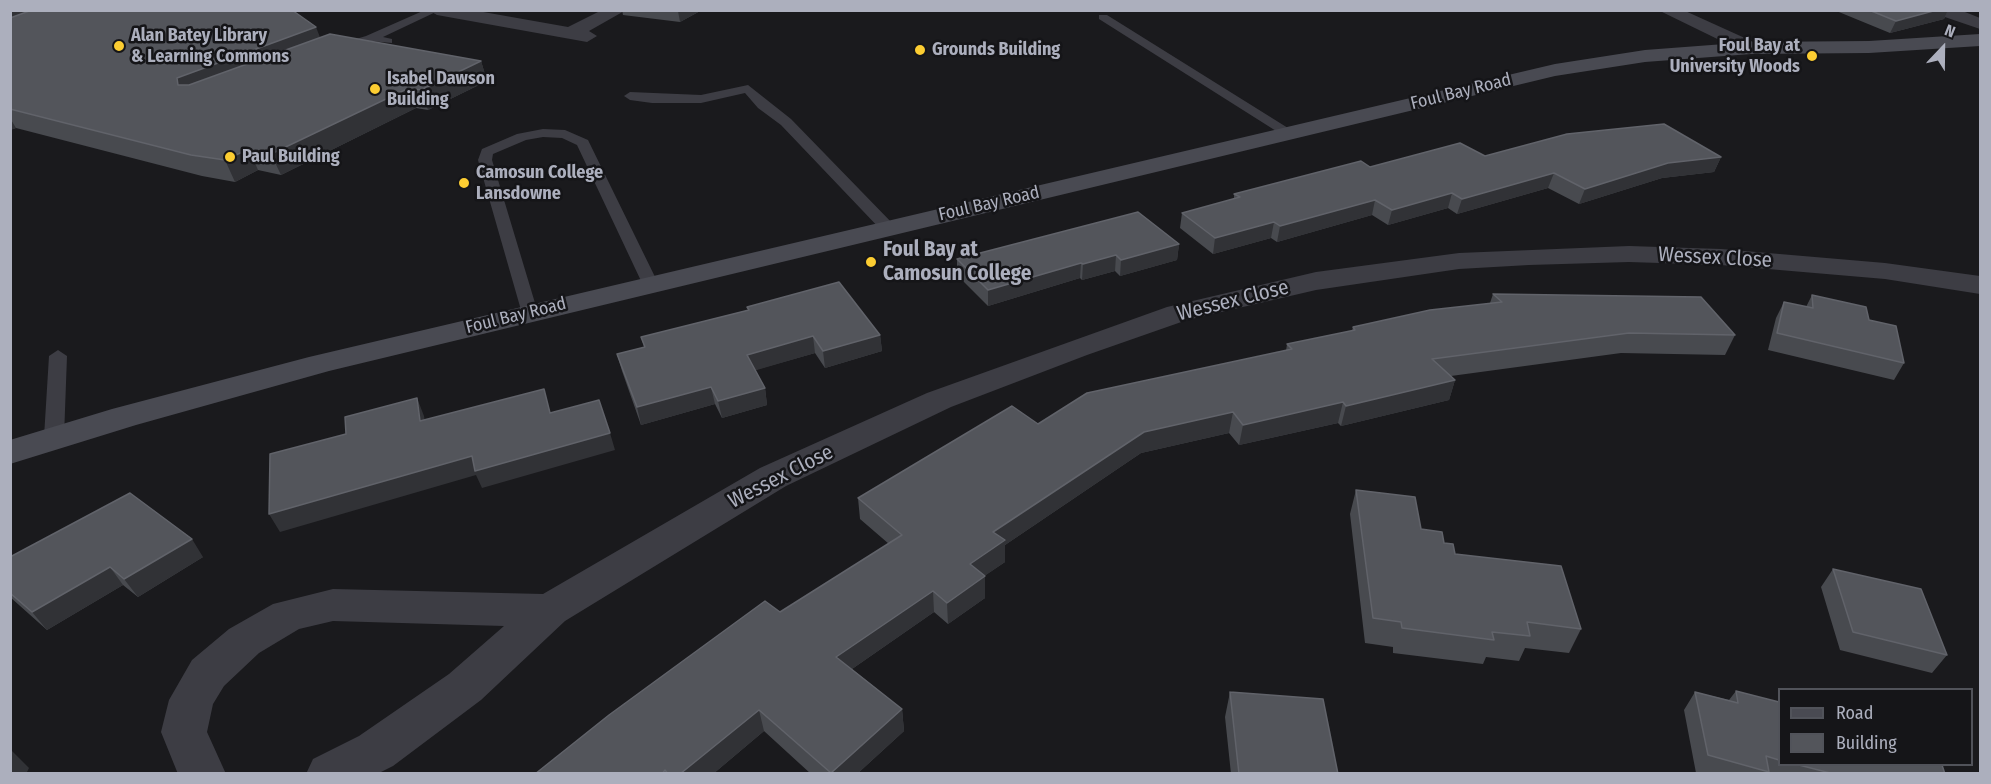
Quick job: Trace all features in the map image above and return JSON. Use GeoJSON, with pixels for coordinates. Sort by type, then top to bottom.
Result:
{"type":"FeatureCollection","features":[{"type":"Feature","properties":{"kind":"main road","name":"Foul Bay Road"},"geometry":{"type":"LineString","coordinates":[[10,452],[54,437],[320,364],[650,283],[1555,70],[1645,56],[1751,48],[1869,47],[1980,40]]}},
{"type":"Feature","properties":{"kind":"street"},"geometry":{"type":"LineString","coordinates":[[436,10],[578,35],[617,10]]}},
{"type":"Feature","properties":{"kind":"street"},"geometry":{"type":"LineString","coordinates":[[1667,10],[1751,48]]}},
{"type":"Feature","properties":{"kind":"street"},"geometry":{"type":"LineString","coordinates":[[1942,10],[1980,24]]}},
{"type":"Feature","properties":{"kind":"street","name":"Wessex Close"},"geometry":{"type":"LineString","coordinates":[[330,774],[376,751],[465,687],[550,610],[773,477],[939,400],[1076,348],[1178,313],[1316,281],[1459,261],[1629,254],[1806,263],[1980,285]]}},
{"type":"Feature","properties":{"kind":"street"},"geometry":{"type":"LineString","coordinates":[[202,774],[184,732],[191,700],[208,674],[236,648],[288,615],[333,605],[457,610],[550,610]]}},
{"type":"Feature","properties":{"kind":"lane"},"geometry":{"type":"LineString","coordinates":[[326,50],[370,38],[436,10]]}},
{"type":"Feature","properties":{"kind":"lane"},"geometry":{"type":"LineString","coordinates":[[1103,17],[1289,134]]}},
{"type":"Feature","properties":{"kind":"lane"},"geometry":{"type":"LineString","coordinates":[[370,38],[388,41]]}},
{"type":"Feature","properties":{"kind":"lane"},"geometry":{"type":"LineString","coordinates":[[630,96],[701,99],[748,89],[763,105],[786,122],[888,228]]}},
{"type":"Feature","properties":{"kind":"lane"},"geometry":{"type":"LineString","coordinates":[[529,313],[485,160],[487,152],[522,137],[565,134],[583,143],[650,283]]}},
{"type":"Feature","properties":{"kind":"lane"},"geometry":{"type":"LineString","coordinates":[[54,437],[58,356]]}},
{"type":"Feature","properties":{"kind":"building"},"geometry":{"type":"Polygon","coordinates":[[[32,10],[292,10],[316,27],[177,78],[178,85],[189,85],[330,34],[481,61],[421,90],[409,88],[271,154],[249,149],[225,160],[191,155],[10,109],[10,18],[32,10]]]}},
{"type":"Feature","properties":{"kind":"building"},"geometry":{"type":"Polygon","coordinates":[[[1869,10],[1937,10],[1896,21],[1869,10]]]}},
{"type":"Feature","properties":{"kind":"building"},"geometry":{"type":"Polygon","coordinates":[[[1664,124],[1721,157],[1668,163],[1585,189],[1554,173],[1462,199],[1452,193],[1392,210],[1375,200],[1280,226],[1274,222],[1215,238],[1182,213],[1240,197],[1234,194],[1361,161],[1370,167],[1460,143],[1485,156],[1567,134],[1664,124]]]}},
{"type":"Feature","properties":{"kind":"building"},"geometry":{"type":"Polygon","coordinates":[[[1138,212],[1179,244],[1121,260],[1116,255],[1081,263],[988,290],[957,259],[1138,212]]]}},
{"type":"Feature","properties":{"kind":"building"},"geometry":{"type":"Polygon","coordinates":[[[839,282],[880,335],[823,351],[813,336],[747,355],[765,388],[718,401],[711,387],[637,407],[617,354],[645,347],[641,337],[749,310],[747,307],[839,282]]]}},
{"type":"Feature","properties":{"kind":"building"},"geometry":{"type":"Polygon","coordinates":[[[1493,294],[1701,297],[1735,335],[1629,333],[1432,359],[1455,380],[1346,406],[1343,402],[1243,425],[1233,412],[1144,432],[993,532],[1005,540],[970,564],[985,576],[947,603],[933,591],[836,657],[902,709],[831,773],[759,710],[680,774],[668,774],[665,770],[662,774],[535,774],[609,715],[765,601],[780,612],[902,535],[858,498],[1012,406],[1038,424],[1087,393],[1292,349],[1287,344],[1355,330],[1353,327],[1430,310],[1502,302],[1493,294]]]}},
{"type":"Feature","properties":{"kind":"building"},"geometry":{"type":"Polygon","coordinates":[[[1812,295],[1866,307],[1869,320],[1896,326],[1904,363],[1777,333],[1784,302],[1813,308],[1812,295]]]}},
{"type":"Feature","properties":{"kind":"building"},"geometry":{"type":"Polygon","coordinates":[[[544,389],[550,413],[599,400],[610,433],[475,471],[472,456],[269,514],[270,454],[346,434],[345,417],[417,398],[420,421],[544,389]]]}},
{"type":"Feature","properties":{"kind":"building"},"geometry":{"type":"Polygon","coordinates":[[[1356,490],[1415,497],[1421,529],[1442,532],[1444,543],[1453,544],[1455,554],[1561,566],[1581,629],[1527,622],[1530,636],[1492,632],[1494,640],[1402,628],[1401,622],[1373,618],[1356,490]]]}},
{"type":"Feature","properties":{"kind":"building"},"geometry":{"type":"Polygon","coordinates":[[[130,493],[192,539],[124,579],[110,567],[32,612],[10,593],[10,557],[130,493]]]}},
{"type":"Feature","properties":{"kind":"building"},"geometry":{"type":"Polygon","coordinates":[[[1833,569],[1921,589],[1947,655],[1853,632],[1833,569]]]}},
{"type":"Feature","properties":{"kind":"building"},"geometry":{"type":"Polygon","coordinates":[[[1736,691],[1778,702],[1778,760],[1766,756],[1769,772],[1708,755],[1695,692],[1738,703],[1736,691]]]}},
{"type":"Feature","properties":{"kind":"building"},"geometry":{"type":"Polygon","coordinates":[[[1230,692],[1323,699],[1338,774],[1239,774],[1230,692]]]}},
{"type":"Feature","properties":{"kind":"building"},"geometry":{"type":"Polygon","coordinates":[[[1803,766],[1942,766],[1945,774],[1834,774],[1803,766]]]}},
{"type":"Feature","properties":{"kind":"place","name":"Alan Batey Library & Learning Commons"},"geometry":{"type":"Point","coordinates":[119,46]}},
{"type":"Feature","properties":{"kind":"place","name":"Grounds Building"},"geometry":{"type":"Point","coordinates":[920,50]}},
{"type":"Feature","properties":{"kind":"place","name":"Foul Bay at University Woods"},"geometry":{"type":"Point","coordinates":[1812,56]}},
{"type":"Feature","properties":{"kind":"place","name":"Isabel Dawson Building"},"geometry":{"type":"Point","coordinates":[375,89]}},
{"type":"Feature","properties":{"kind":"place","name":"Paul Building"},"geometry":{"type":"Point","coordinates":[230,157]}},
{"type":"Feature","properties":{"kind":"place","name":"Camosun College Lansdowne"},"geometry":{"type":"Point","coordinates":[464,183]}},
{"type":"Feature","properties":{"kind":"place","name":"Foul Bay at Camosun College"},"geometry":{"type":"Point","coordinates":[871,262]}}]}
